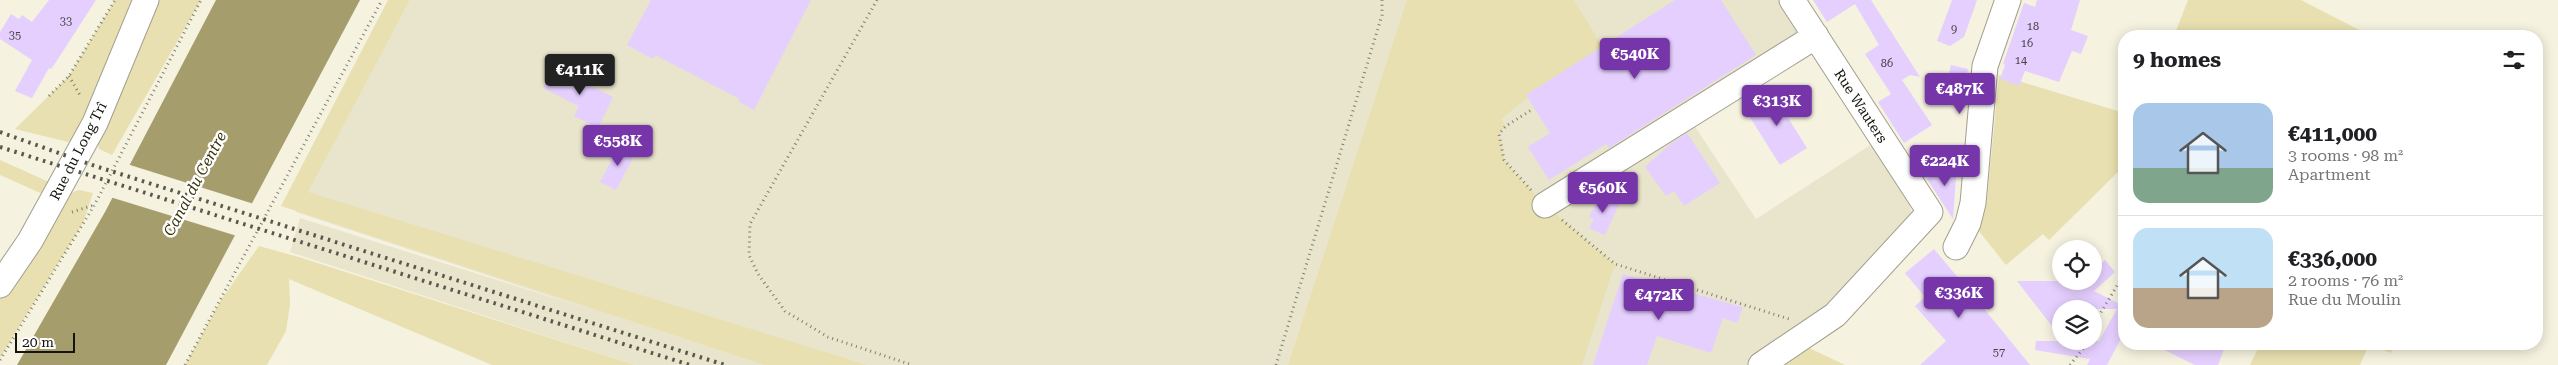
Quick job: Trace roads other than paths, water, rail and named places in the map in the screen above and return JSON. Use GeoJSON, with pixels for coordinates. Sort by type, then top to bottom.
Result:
{"type":"FeatureCollection","features":[{"type":"Feature","properties":{"kind":"street","name":"Rue Wauters"},"geometry":{"type":"LineString","coordinates":[[1761,365],[1835,315],[1930,212],[1792,0]]}},
{"type":"Feature","properties":{"kind":"street"},"geometry":{"type":"LineString","coordinates":[[1956,246],[1968,223],[1973,203],[1985,66],[2008,0]]}},
{"type":"Feature","properties":{"kind":"street","name":"Rue du Long Trî"},"geometry":{"type":"LineString","coordinates":[[0,285],[30,241],[95,123],[144,5]]}},
{"type":"Feature","properties":{"kind":"street"},"geometry":{"type":"LineString","coordinates":[[1544,205],[1816,36]]}},
{"type":"Feature","properties":{"kind":"water","name":"Canal du Centre"},"geometry":{"type":"Polygon","coordinates":[[[216,0],[360,0],[166,365],[17,365],[105,212],[216,0]]]}},
{"type":"Feature","properties":{"kind":"railway"},"geometry":{"type":"LineString","coordinates":[[0,132],[95,166],[725,365]]}},
{"type":"Feature","properties":{"kind":"railway"},"geometry":{"type":"LineString","coordinates":[[0,147],[690,365]]}}]}
